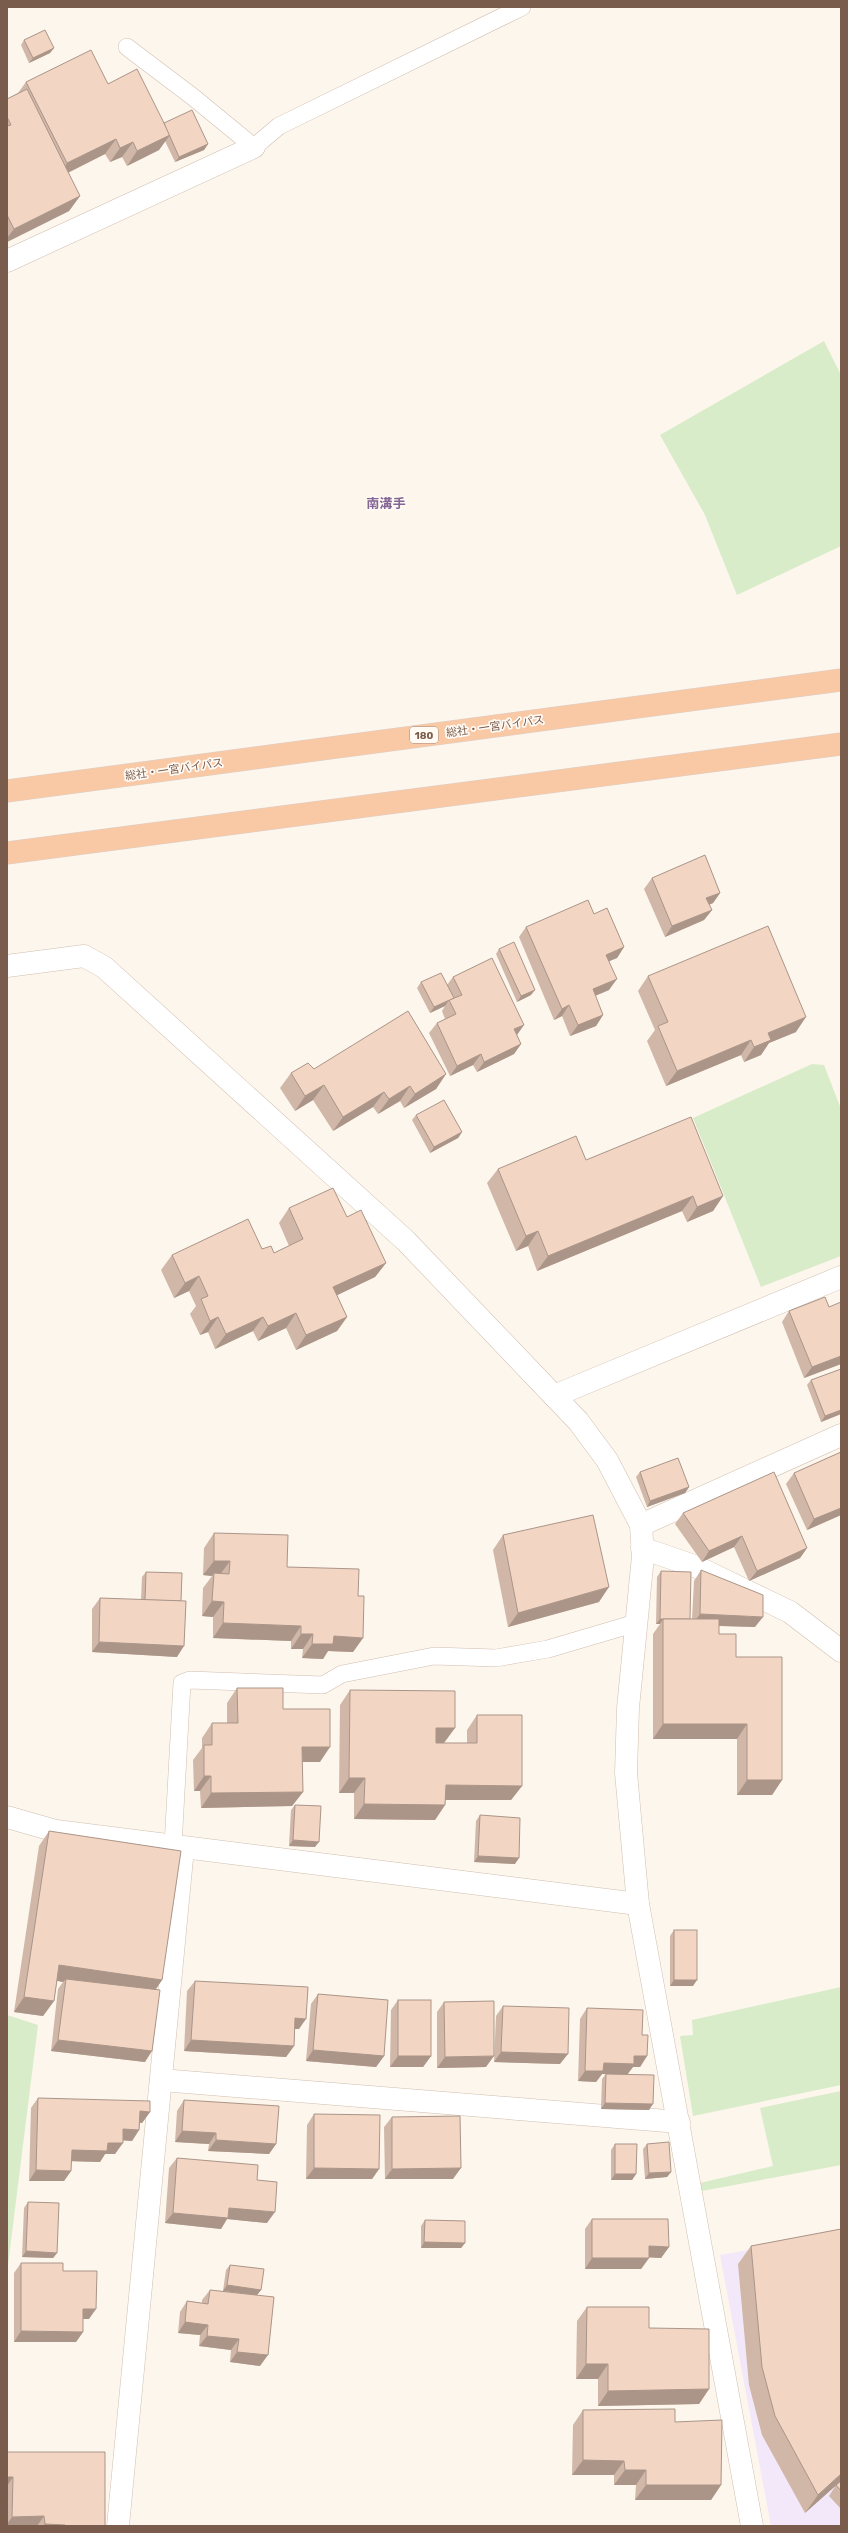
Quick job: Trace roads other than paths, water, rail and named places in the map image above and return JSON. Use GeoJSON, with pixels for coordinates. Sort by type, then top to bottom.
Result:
{"type":"FeatureCollection","features":[{"type":"Feature","properties":{"kind":"highway","name":"総社・一宮バイパス"},"geometry":{"type":"LineString","coordinates":[[7,792],[841,680]]}},
{"type":"Feature","properties":{"kind":"highway"},"geometry":{"type":"LineString","coordinates":[[7,853],[841,744]]}},
{"type":"Feature","properties":{"kind":"street"},"geometry":{"type":"LineString","coordinates":[[7,261],[254,147]]}},
{"type":"Feature","properties":{"kind":"street"},"geometry":{"type":"LineString","coordinates":[[7,966],[84,956],[104,967],[406,1241],[578,1421],[607,1460],[641,1526],[643,1556],[628,1708],[626,1774],[638,1904],[752,2526]]}},
{"type":"Feature","properties":{"kind":"street"},"geometry":{"type":"LineString","coordinates":[[554,1396],[841,1277]]}},
{"type":"Feature","properties":{"kind":"street"},"geometry":{"type":"LineString","coordinates":[[641,1526],[841,1435]]}},
{"type":"Feature","properties":{"kind":"street"},"geometry":{"type":"LineString","coordinates":[[642,1548],[697,1567],[790,1612],[841,1651]]}},
{"type":"Feature","properties":{"kind":"street"},"geometry":{"type":"LineString","coordinates":[[7,1817],[56,1831],[638,1904]]}},
{"type":"Feature","properties":{"kind":"street"},"geometry":{"type":"LineString","coordinates":[[118,2526],[161,2080],[178,1847]]}},
{"type":"Feature","properties":{"kind":"street"},"geometry":{"type":"LineString","coordinates":[[161,2080],[679,2122]]}},
{"type":"Feature","properties":{"kind":"lane"},"geometry":{"type":"LineString","coordinates":[[127,47],[193,97],[254,147],[279,126],[522,7]]}},
{"type":"Feature","properties":{"kind":"lane"},"geometry":{"type":"LineString","coordinates":[[178,1847],[182,1683],[190,1680],[323,1685],[342,1674],[434,1656],[496,1658],[548,1649],[636,1623]]}},
{"type":"Feature","properties":{"kind":"district","name":"南溝手"},"geometry":{"type":"Point","coordinates":[386,503]}}]}
